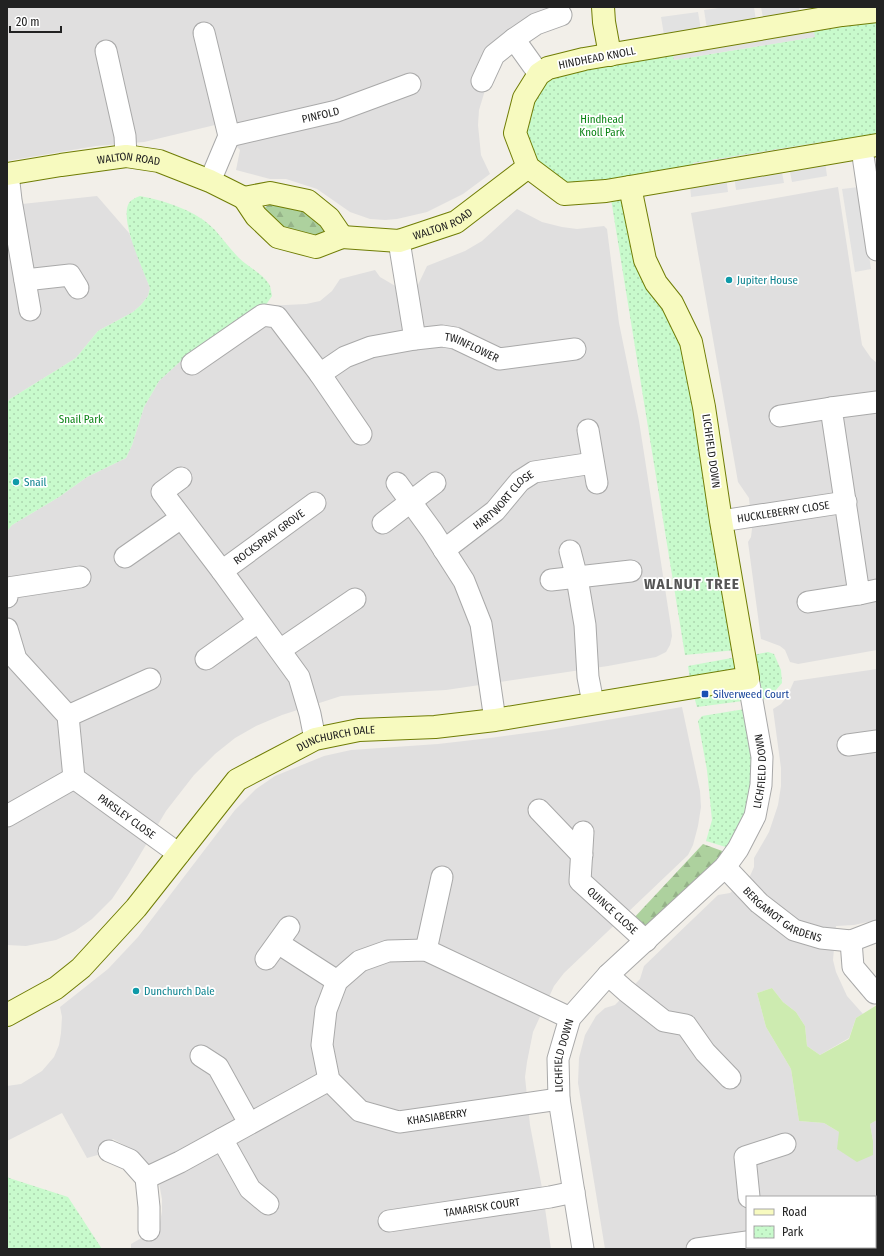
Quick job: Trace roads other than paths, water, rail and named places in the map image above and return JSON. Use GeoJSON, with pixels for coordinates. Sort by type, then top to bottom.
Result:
{"type":"FeatureCollection","features":[{"type":"Feature","properties":{"kind":"street"},"geometry":{"type":"LineString","coordinates":[[603,7],[610,55]]}},
{"type":"Feature","properties":{"kind":"street","name":"HINDHEAD KNOLL"},"geometry":{"type":"LineString","coordinates":[[539,74],[548,68],[584,59],[842,15],[877,11]]}},
{"type":"Feature","properties":{"kind":"street"},"geometry":{"type":"LineString","coordinates":[[482,81],[494,56],[514,39],[536,24],[561,15]]}},
{"type":"Feature","properties":{"kind":"street"},"geometry":{"type":"LineString","coordinates":[[204,33],[229,136],[210,181]]}},
{"type":"Feature","properties":{"kind":"street"},"geometry":{"type":"LineString","coordinates":[[514,39],[539,74],[524,98],[515,133],[528,167],[564,194],[606,191],[869,147],[877,250]]}},
{"type":"Feature","properties":{"kind":"street"},"geometry":{"type":"LineString","coordinates":[[106,51],[125,136],[126,156]]}},
{"type":"Feature","properties":{"kind":"street","name":"PINFOLD"},"geometry":{"type":"LineString","coordinates":[[229,136],[337,111],[410,84]]}},
{"type":"Feature","properties":{"kind":"street","name":"WALTON ROAD"},"geometry":{"type":"LineString","coordinates":[[7,174],[126,156],[159,161],[210,181],[244,198]]}},
{"type":"Feature","properties":{"kind":"street","name":"WALTON ROAD"},"geometry":{"type":"LineString","coordinates":[[342,237],[399,241],[456,222],[528,167]]}},
{"type":"Feature","properties":{"kind":"street"},"geometry":{"type":"LineString","coordinates":[[7,174],[30,310]]}},
{"type":"Feature","properties":{"kind":"street","name":"LICHFIELD DOWN"},"geometry":{"type":"LineString","coordinates":[[583,1249],[559,1099],[558,1059],[570,1018],[608,975],[725,866],[738,849],[755,816],[761,785],[762,757],[721,521],[704,407],[691,342],[672,303],[656,283],[645,260],[630,187]]}},
{"type":"Feature","properties":{"kind":"street"},"geometry":{"type":"LineString","coordinates":[[270,194],[308,201],[329,218],[342,237],[316,247],[278,237],[256,216],[244,198],[270,194]]}},
{"type":"Feature","properties":{"kind":"street"},"geometry":{"type":"LineString","coordinates":[[399,241],[415,339]]}},
{"type":"Feature","properties":{"kind":"street"},"geometry":{"type":"LineString","coordinates":[[25,280],[70,275],[78,288]]}},
{"type":"Feature","properties":{"kind":"street"},"geometry":{"type":"LineString","coordinates":[[192,364],[262,315],[277,317],[320,374],[361,434]]}},
{"type":"Feature","properties":{"kind":"street","name":"TWINFLOWER"},"geometry":{"type":"LineString","coordinates":[[320,374],[345,358],[371,347],[442,336],[455,338],[499,359],[576,349]]}},
{"type":"Feature","properties":{"kind":"street"},"geometry":{"type":"LineString","coordinates":[[780,416],[877,402]]}},
{"type":"Feature","properties":{"kind":"street"},"geometry":{"type":"LineString","coordinates":[[808,602],[868,592],[846,502],[831,408]]}},
{"type":"Feature","properties":{"kind":"street","name":"HARTWORT CLOSE"},"geometry":{"type":"LineString","coordinates":[[444,550],[495,511],[520,481],[534,472],[595,473],[588,430]]}},
{"type":"Feature","properties":{"kind":"street","name":"ROCKSPRAY GROVE"},"geometry":{"type":"LineString","coordinates":[[181,478],[162,492],[222,571],[299,677],[310,714],[315,739]]}},
{"type":"Feature","properties":{"kind":"street"},"geometry":{"type":"LineString","coordinates":[[397,483],[464,581],[481,624],[495,720]]}},
{"type":"Feature","properties":{"kind":"street"},"geometry":{"type":"LineString","coordinates":[[384,523],[435,483]]}},
{"type":"Feature","properties":{"kind":"street","name":"ROCKSPRAY GROVE"},"geometry":{"type":"LineString","coordinates":[[222,571],[315,502]]}},
{"type":"Feature","properties":{"kind":"street","name":"HUCKLEBERRY CLOSE"},"geometry":{"type":"LineString","coordinates":[[721,521],[846,502]]}},
{"type":"Feature","properties":{"kind":"street"},"geometry":{"type":"LineString","coordinates":[[126,557],[182,518]]}},
{"type":"Feature","properties":{"kind":"street"},"geometry":{"type":"LineString","coordinates":[[570,552],[577,578],[585,625],[588,677],[593,703]]}},
{"type":"Feature","properties":{"kind":"street"},"geometry":{"type":"LineString","coordinates":[[551,580],[631,571]]}},
{"type":"Feature","properties":{"kind":"street"},"geometry":{"type":"LineString","coordinates":[[7,597],[8,588],[80,577]]}},
{"type":"Feature","properties":{"kind":"street"},"geometry":{"type":"LineString","coordinates":[[280,650],[355,599]]}},
{"type":"Feature","properties":{"kind":"street"},"geometry":{"type":"LineString","coordinates":[[206,659],[258,622]]}},
{"type":"Feature","properties":{"kind":"street"},"geometry":{"type":"LineString","coordinates":[[7,629],[16,659],[68,716],[74,778],[7,816]]}},
{"type":"Feature","properties":{"kind":"street","name":"DUNCHURCH DALE"},"geometry":{"type":"LineString","coordinates":[[7,1015],[56,988],[81,968],[136,908],[237,780],[315,739],[358,730],[435,727],[495,720],[748,678]]}},
{"type":"Feature","properties":{"kind":"street"},"geometry":{"type":"LineString","coordinates":[[68,716],[150,679]]}},
{"type":"Feature","properties":{"kind":"street"},"geometry":{"type":"LineString","coordinates":[[848,745],[877,741]]}},
{"type":"Feature","properties":{"kind":"street","name":"PARSLEY CLOSE"},"geometry":{"type":"LineString","coordinates":[[74,778],[178,854]]}},
{"type":"Feature","properties":{"kind":"street"},"geometry":{"type":"LineString","coordinates":[[539,810],[582,854]]}},
{"type":"Feature","properties":{"kind":"street","name":"QUINCE CLOSE"},"geometry":{"type":"LineString","coordinates":[[583,832],[580,881],[646,940]]}},
{"type":"Feature","properties":{"kind":"street","name":"BERGAMOT GARDENS"},"geometry":{"type":"LineString","coordinates":[[725,866],[759,903],[794,930],[821,938],[852,941],[877,931]]}},
{"type":"Feature","properties":{"kind":"street"},"geometry":{"type":"LineString","coordinates":[[426,950],[442,877]]}},
{"type":"Feature","properties":{"kind":"street"},"geometry":{"type":"LineString","coordinates":[[266,959],[284,935],[337,981]]}},
{"type":"Feature","properties":{"kind":"street"},"geometry":{"type":"LineString","coordinates":[[852,941],[854,967],[875,993]]}},
{"type":"Feature","properties":{"kind":"street"},"geometry":{"type":"LineString","coordinates":[[146,1178],[180,1162],[329,1080],[322,1045],[326,1010],[337,981],[360,961],[388,951],[426,950],[570,1018]]}},
{"type":"Feature","properties":{"kind":"street"},"geometry":{"type":"LineString","coordinates":[[608,975],[664,1021],[686,1025],[705,1052],[730,1078]]}},
{"type":"Feature","properties":{"kind":"street"},"geometry":{"type":"LineString","coordinates":[[201,1056],[218,1066],[249,1123]]}},
{"type":"Feature","properties":{"kind":"street","name":"KHASIABERRY"},"geometry":{"type":"LineString","coordinates":[[329,1080],[360,1111],[399,1122],[559,1099]]}},
{"type":"Feature","properties":{"kind":"street"},"geometry":{"type":"LineString","coordinates":[[222,1139],[250,1189],[268,1204]]}},
{"type":"Feature","properties":{"kind":"street"},"geometry":{"type":"LineString","coordinates":[[749,1196],[745,1157],[785,1144]]}},
{"type":"Feature","properties":{"kind":"street"},"geometry":{"type":"LineString","coordinates":[[109,1151],[130,1160],[146,1178],[149,1208],[149,1230]]}},
{"type":"Feature","properties":{"kind":"street","name":"TAMARISK COURT"},"geometry":{"type":"LineString","coordinates":[[389,1220],[574,1192]]}},
{"type":"Feature","properties":{"kind":"street"},"geometry":{"type":"LineString","coordinates":[[697,1249],[746,1242]]}},
{"type":"Feature","properties":{"kind":"place","name":"Jupiter House"},"geometry":{"type":"Point","coordinates":[729,280]}},
{"type":"Feature","properties":{"kind":"place","name":"Snail"},"geometry":{"type":"Point","coordinates":[16,482]}},
{"type":"Feature","properties":{"kind":"place","name":"Silverweed Court"},"geometry":{"type":"Point","coordinates":[705,694]}},
{"type":"Feature","properties":{"kind":"place","name":"Dunchurch Dale"},"geometry":{"type":"Point","coordinates":[136,991]}},
{"type":"Feature","properties":{"kind":"district","name":"WALNUT TREE"},"geometry":{"type":"Point","coordinates":[692,584]}},
{"type":"Feature","properties":{"kind":"park label","name":"Hindhead Knoll Park"},"geometry":{"type":"Point","coordinates":[602,125]}},
{"type":"Feature","properties":{"kind":"park label","name":"Snail Park"},"geometry":{"type":"Point","coordinates":[81,419]}}]}
